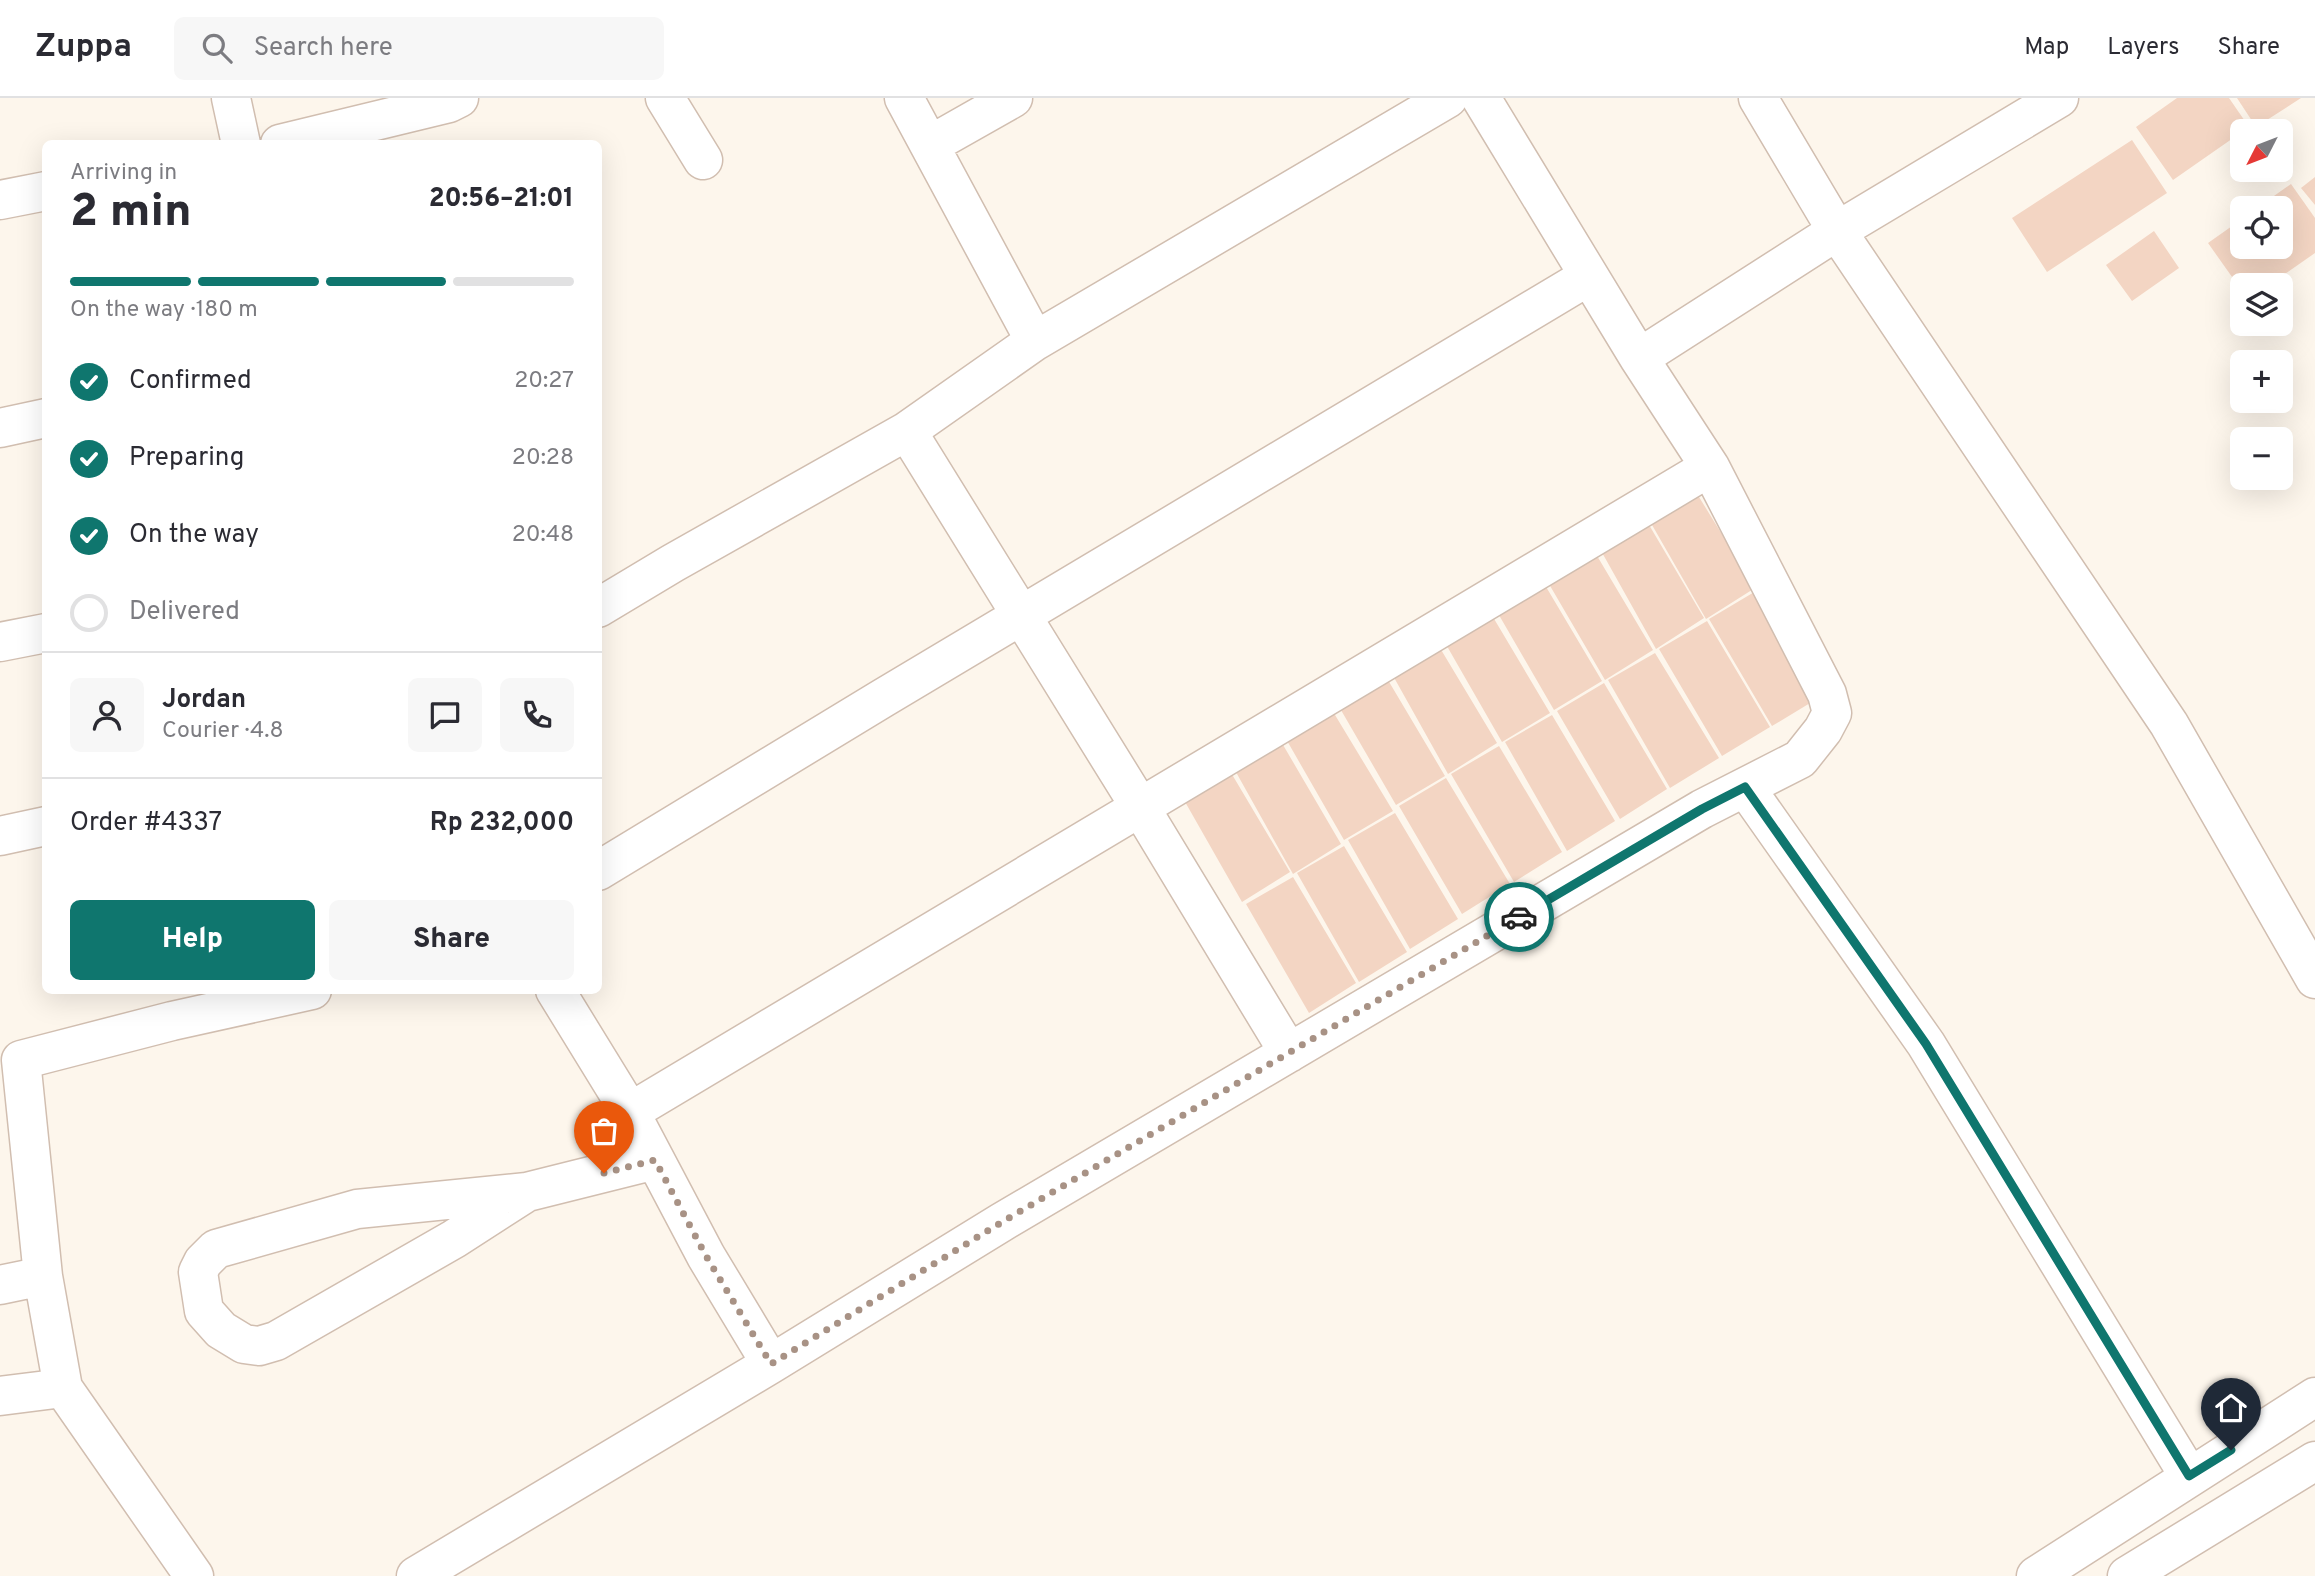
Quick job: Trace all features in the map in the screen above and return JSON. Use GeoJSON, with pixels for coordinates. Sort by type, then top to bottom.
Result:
{"type":"FeatureCollection","features":[{"type":"Feature","properties":{"kind":"street"},"geometry":{"type":"LineString","coordinates":[[231,98],[240,140]]}},
{"type":"Feature","properties":{"kind":"street"},"geometry":{"type":"LineString","coordinates":[[296,140],[449,103],[459,98]]}},
{"type":"Feature","properties":{"kind":"street"},"geometry":{"type":"LineString","coordinates":[[665,98],[703,160]]}},
{"type":"Feature","properties":{"kind":"street"},"geometry":{"type":"LineString","coordinates":[[904,98],[1035,341]]}},
{"type":"Feature","properties":{"kind":"street"},"geometry":{"type":"LineString","coordinates":[[930,145],[1013,98]]}},
{"type":"Feature","properties":{"kind":"street"},"geometry":{"type":"LineString","coordinates":[[602,606],[907,431],[1035,341],[1448,98]]}},
{"type":"Feature","properties":{"kind":"street"},"geometry":{"type":"LineString","coordinates":[[416,1576],[771,1364],[1002,1222],[1702,809],[1800,759],[1823,730],[1832,713],[1827,694],[1710,467],[1639,358],[1481,98]]}},
{"type":"Feature","properties":{"kind":"street"},"geometry":{"type":"LineString","coordinates":[[1758,98],[1837,231],[2169,723],[2315,979]]}},
{"type":"Feature","properties":{"kind":"street"},"geometry":{"type":"LineString","coordinates":[[1639,358],[1837,231],[2012,110],[2059,98]]}},
{"type":"Feature","properties":{"kind":"street"},"geometry":{"type":"LineString","coordinates":[[0,201],[42,192]]}},
{"type":"Feature","properties":{"kind":"street"},"geometry":{"type":"LineString","coordinates":[[602,869],[1589,276]]}},
{"type":"Feature","properties":{"kind":"street"},"geometry":{"type":"LineString","coordinates":[[0,428],[42,419]]}},
{"type":"Feature","properties":{"kind":"street"},"geometry":{"type":"LineString","coordinates":[[907,431],[1289,1053]]}},
{"type":"Feature","properties":{"kind":"street"},"geometry":{"type":"LineString","coordinates":[[630,1112],[1710,467]]}},
{"type":"Feature","properties":{"kind":"street"},"geometry":{"type":"LineString","coordinates":[[0,642],[42,634]]}},
{"type":"Feature","properties":{"kind":"street"},"geometry":{"type":"LineString","coordinates":[[1745,787],[1926,1044],[2189,1476]]}},
{"type":"Feature","properties":{"kind":"street"},"geometry":{"type":"LineString","coordinates":[[0,836],[42,827]]}},
{"type":"Feature","properties":{"kind":"street"},"geometry":{"type":"LineString","coordinates":[[194,1576],[62,1388],[10,1061],[294,994]]}},
{"type":"Feature","properties":{"kind":"street"},"geometry":{"type":"LineString","coordinates":[[557,994],[630,1112],[706,1256],[771,1364]]}},
{"type":"Feature","properties":{"kind":"street"},"geometry":{"type":"LineString","coordinates":[[527,1192],[454,1239],[276,1341],[259,1346],[244,1344],[221,1330],[204,1311],[198,1272],[203,1262],[216,1249],[357,1209],[527,1192],[655,1160]]}},
{"type":"Feature","properties":{"kind":"street"},"geometry":{"type":"LineString","coordinates":[[0,1285],[43,1276]]}},
{"type":"Feature","properties":{"kind":"street"},"geometry":{"type":"LineString","coordinates":[[0,1396],[62,1388]]}},
{"type":"Feature","properties":{"kind":"street"},"geometry":{"type":"LineString","coordinates":[[2036,1576],[2315,1397]]}},
{"type":"Feature","properties":{"kind":"street"},"geometry":{"type":"LineString","coordinates":[[2152,1570],[2315,1461]]}},
{"type":"Feature","properties":{"kind":"building"},"geometry":{"type":"Polygon","coordinates":[[[2177,98],[2229,98],[2243,119],[2230,119],[2230,140],[2173,180],[2136,127],[2177,98]]]}},
{"type":"Feature","properties":{"kind":"building"},"geometry":{"type":"Polygon","coordinates":[[[2237,98],[2301,98],[2268,119],[2251,119],[2237,98]]]}},
{"type":"Feature","properties":{"kind":"building"},"geometry":{"type":"Polygon","coordinates":[[[2132,140],[2167,193],[2047,272],[2012,218],[2132,140]]]}},
{"type":"Feature","properties":{"kind":"building"},"geometry":{"type":"Polygon","coordinates":[[[2315,177],[2315,205],[2301,188],[2315,177]]]}},
{"type":"Feature","properties":{"kind":"building"},"geometry":{"type":"Polygon","coordinates":[[[2291,184],[2315,218],[2315,253],[2286,273],[2230,274],[2208,243],[2230,227],[2230,259],[2293,259],[2293,196],[2274,196],[2291,184]]]}},
{"type":"Feature","properties":{"kind":"building"},"geometry":{"type":"Polygon","coordinates":[[[2154,231],[2179,268],[2132,301],[2106,265],[2154,231]]]}},
{"type":"Feature","properties":{"kind":"building"},"geometry":{"type":"Polygon","coordinates":[[[1691,484],[1755,588],[1706,619],[1644,511],[1691,484]]]}},
{"type":"Feature","properties":{"kind":"building"},"geometry":{"type":"Polygon","coordinates":[[[1642,513],[1704,618],[1656,649],[1595,540],[1642,513]]]}},
{"type":"Feature","properties":{"kind":"building"},"geometry":{"type":"Polygon","coordinates":[[[1590,544],[1653,650],[1605,680],[1542,572],[1590,544]]]}},
{"type":"Feature","properties":{"kind":"building"},"geometry":{"type":"Polygon","coordinates":[[[1539,575],[1602,681],[1554,710],[1492,603],[1539,575]]]}},
{"type":"Feature","properties":{"kind":"building"},"geometry":{"type":"Polygon","coordinates":[[[1756,591],[1820,697],[1772,726],[1709,619],[1756,591]]]}},
{"type":"Feature","properties":{"kind":"building"},"geometry":{"type":"Polygon","coordinates":[[[1487,607],[1550,713],[1502,742],[1440,634],[1487,607]]]}},
{"type":"Feature","properties":{"kind":"building"},"geometry":{"type":"Polygon","coordinates":[[[1707,621],[1770,727],[1722,756],[1659,649],[1707,621]]]}},
{"type":"Feature","properties":{"kind":"building"},"geometry":{"type":"Polygon","coordinates":[[[1434,638],[1497,743],[1448,774],[1387,665],[1434,638]]]}},
{"type":"Feature","properties":{"kind":"building"},"geometry":{"type":"Polygon","coordinates":[[[1655,653],[1719,758],[1670,788],[1608,680],[1655,653]]]}},
{"type":"Feature","properties":{"kind":"building"},"geometry":{"type":"Polygon","coordinates":[[[1382,670],[1445,776],[1396,805],[1334,698],[1382,670]]]}},
{"type":"Feature","properties":{"kind":"building"},"geometry":{"type":"Polygon","coordinates":[[[1604,683],[1667,789],[1620,819],[1557,711],[1604,683]]]}},
{"type":"Feature","properties":{"kind":"building"},"geometry":{"type":"Polygon","coordinates":[[[1329,705],[1393,811],[1344,840],[1282,732],[1329,705]]]}},
{"type":"Feature","properties":{"kind":"building"},"geometry":{"type":"Polygon","coordinates":[[[1552,715],[1615,821],[1567,851],[1505,742],[1552,715]]]}},
{"type":"Feature","properties":{"kind":"building"},"geometry":{"type":"Polygon","coordinates":[[[1279,738],[1341,844],[1293,874],[1232,765],[1279,738]]]}},
{"type":"Feature","properties":{"kind":"building"},"geometry":{"type":"Polygon","coordinates":[[[1499,746],[1562,852],[1514,882],[1451,774],[1499,746]]]}},
{"type":"Feature","properties":{"kind":"building"},"geometry":{"type":"Polygon","coordinates":[[[1227,766],[1290,872],[1242,902],[1180,793],[1227,766]]]}},
{"type":"Feature","properties":{"kind":"building"},"geometry":{"type":"Polygon","coordinates":[[[1446,778],[1510,884],[1462,914],[1399,806],[1446,778]]]}},
{"type":"Feature","properties":{"kind":"building"},"geometry":{"type":"Polygon","coordinates":[[[1395,813],[1458,919],[1410,949],[1348,840],[1395,813]]]}},
{"type":"Feature","properties":{"kind":"building"},"geometry":{"type":"Polygon","coordinates":[[[1344,846],[1407,952],[1359,982],[1297,873],[1344,846]]]}},
{"type":"Feature","properties":{"kind":"building"},"geometry":{"type":"Polygon","coordinates":[[[1293,877],[1356,983],[1309,1013],[1246,904],[1293,877]]]}},
{"type":"Feature","properties":{"kind":"way so far"},"geometry":{"type":"LineString","coordinates":[[604,1173],[655,1160],[706,1256],[771,1364],[1002,1222],[1519,917]]}},
{"type":"Feature","properties":{"kind":"route"},"geometry":{"type":"LineString","coordinates":[[1519,917],[1702,809],[1745,787],[1926,1044],[2189,1476],[2231,1450]]}}]}
